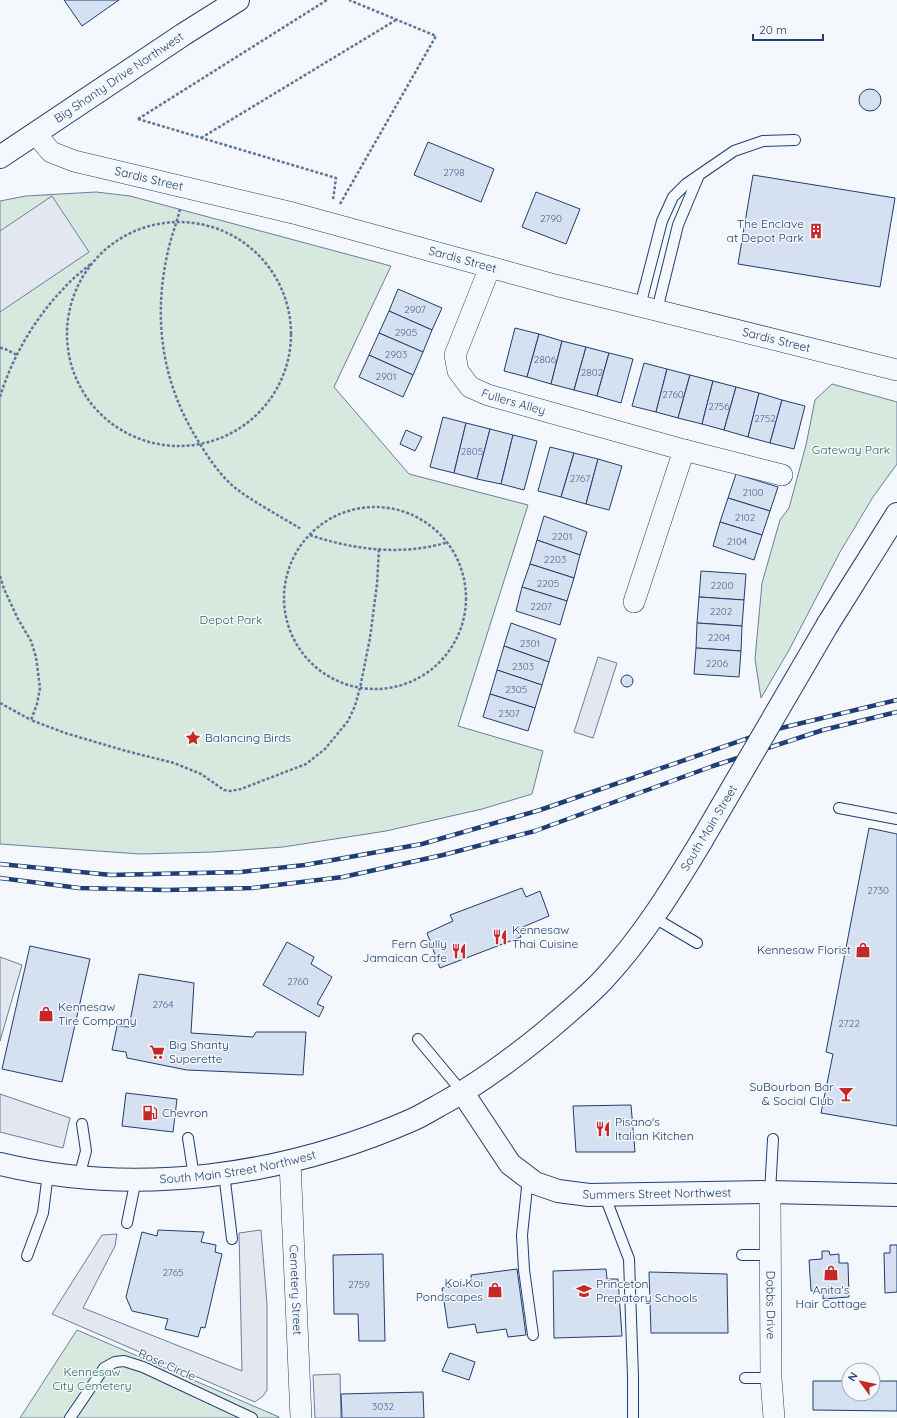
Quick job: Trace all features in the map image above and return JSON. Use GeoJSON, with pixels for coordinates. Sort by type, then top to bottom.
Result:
{"type":"FeatureCollection","features":[{"type":"Feature","properties":{"kind":"main road","name":"Big Shanty Drive Northwest"},"geometry":{"type":"LineString","coordinates":[[0,157],[184,34],[238,0]]}},
{"type":"Feature","properties":{"kind":"main road","name":"South Main Street"},"geometry":{"type":"LineString","coordinates":[[462,1093],[516,1056],[567,1013],[602,981],[633,945],[668,897],[828,624],[894,527]]}},
{"type":"Feature","properties":{"kind":"main road","name":"South Main Street Northwest"},"geometry":{"type":"LineString","coordinates":[[0,1164],[79,1177],[136,1179],[194,1178],[290,1162],[350,1144],[414,1120],[462,1093]]}},
{"type":"Feature","properties":{"kind":"main road","name":"Summers Street Northwest"},"geometry":{"type":"LineString","coordinates":[[462,1093],[510,1164],[534,1183],[558,1191],[589,1195],[770,1192],[897,1195]]}},
{"type":"Feature","properties":{"kind":"street","name":"Sardis Street"},"geometry":{"type":"LineString","coordinates":[[36,134],[51,152],[74,161],[329,223],[490,267],[897,370]]}},
{"type":"Feature","properties":{"kind":"street","name":"Fullers Alley"},"geometry":{"type":"LineString","coordinates":[[490,267],[455,355],[458,371],[470,387],[488,395],[684,450],[782,475]]}},
{"type":"Feature","properties":{"kind":"street"},"geometry":{"type":"LineString","coordinates":[[634,602],[684,450]]}},
{"type":"Feature","properties":{"kind":"street","name":"Cemetery Street"},"geometry":{"type":"LineString","coordinates":[[290,1162],[301,1418]]}},
{"type":"Feature","properties":{"kind":"street","name":"Dobbs Drive"},"geometry":{"type":"LineString","coordinates":[[770,1192],[771,1378],[774,1418]]}},
{"type":"Feature","properties":{"kind":"lane"},"geometry":{"type":"LineString","coordinates":[[649,308],[662,221],[673,197],[686,184],[734,151],[763,141],[795,140]]}},
{"type":"Feature","properties":{"kind":"lane"},"geometry":{"type":"LineString","coordinates":[[649,308],[678,225],[699,175]]}},
{"type":"Feature","properties":{"kind":"lane"},"geometry":{"type":"LineString","coordinates":[[839,808],[897,819]]}},
{"type":"Feature","properties":{"kind":"lane"},"geometry":{"type":"LineString","coordinates":[[653,917],[697,943]]}},
{"type":"Feature","properties":{"kind":"lane"},"geometry":{"type":"LineString","coordinates":[[418,1039],[462,1093]]}},
{"type":"Feature","properties":{"kind":"lane"},"geometry":{"type":"LineString","coordinates":[[79,1177],[86,1151],[82,1124]]}},
{"type":"Feature","properties":{"kind":"lane"},"geometry":{"type":"LineString","coordinates":[[188,1138],[194,1178]]}},
{"type":"Feature","properties":{"kind":"lane"},"geometry":{"type":"LineString","coordinates":[[770,1192],[773,1139]]}},
{"type":"Feature","properties":{"kind":"lane"},"geometry":{"type":"LineString","coordinates":[[27,1256],[43,1213],[48,1173]]}},
{"type":"Feature","properties":{"kind":"lane"},"geometry":{"type":"LineString","coordinates":[[224,1173],[232,1239]]}},
{"type":"Feature","properties":{"kind":"lane"},"geometry":{"type":"LineString","coordinates":[[528,1178],[522,1235],[524,1270],[533,1335]]}},
{"type":"Feature","properties":{"kind":"lane"},"geometry":{"type":"LineString","coordinates":[[127,1223],[136,1179]]}},
{"type":"Feature","properties":{"kind":"lane"},"geometry":{"type":"LineString","coordinates":[[604,1194],[629,1258],[633,1418]]}},
{"type":"Feature","properties":{"kind":"lane"},"geometry":{"type":"LineString","coordinates":[[742,1256],[770,1255]]}},
{"type":"Feature","properties":{"kind":"lane","name":"Rose Circle"},"geometry":{"type":"LineString","coordinates":[[70,1418],[104,1368],[115,1362],[124,1361],[143,1367],[252,1418]]}},
{"type":"Feature","properties":{"kind":"lane"},"geometry":{"type":"LineString","coordinates":[[745,1378],[771,1378]]}},
{"type":"Feature","properties":{"kind":"path"},"geometry":{"type":"LineString","coordinates":[[327,0],[138,119],[336,178],[329,223]]}},
{"type":"Feature","properties":{"kind":"path"},"geometry":{"type":"LineString","coordinates":[[329,223],[436,36],[349,0]]}},
{"type":"Feature","properties":{"kind":"path"},"geometry":{"type":"LineString","coordinates":[[201,138],[396,20]]}},
{"type":"Feature","properties":{"kind":"path"},"geometry":{"type":"LineString","coordinates":[[180,208],[169,247],[160,315],[166,364],[173,390],[186,420],[207,456],[233,486],[240,492],[301,529]]}},
{"type":"Feature","properties":{"kind":"path"},"geometry":{"type":"LineString","coordinates":[[0,397],[17,355],[39,318],[64,287],[110,245],[126,235],[144,227],[162,223],[177,222],[200,224],[219,229],[236,237],[265,261],[276,277],[284,295],[290,320],[290,352],[276,389],[266,405],[252,419],[236,430],[218,439],[200,444],[180,446],[160,444],[140,439],[122,431],[106,419],[92,405],[81,388],[73,370],[68,350],[67,330],[76,291],[96,258]]}},
{"type":"Feature","properties":{"kind":"path"},"geometry":{"type":"LineString","coordinates":[[0,348],[17,355]]}},
{"type":"Feature","properties":{"kind":"path"},"geometry":{"type":"LineString","coordinates":[[390,507],[422,519],[448,542],[458,558],[464,575],[466,593],[464,617],[461,628],[453,645],[443,659],[429,671],[414,680],[396,686],[384,688],[360,688],[343,683],[327,675],[313,664],[301,651],[292,635],[286,618],[286,582],[290,565],[299,549],[310,534],[323,523],[338,514],[355,509],[390,507]]}},
{"type":"Feature","properties":{"kind":"path"},"geometry":{"type":"LineString","coordinates":[[310,534],[330,542],[379,549],[421,548],[448,542]]}},
{"type":"Feature","properties":{"kind":"path"},"geometry":{"type":"LineString","coordinates":[[0,703],[31,720],[65,733],[191,769],[224,790],[231,791],[241,789],[306,764],[325,749],[348,721],[355,706],[360,688],[375,601],[379,549]]}},
{"type":"Feature","properties":{"kind":"path"},"geometry":{"type":"LineString","coordinates":[[0,576],[4,589],[18,619],[31,641],[36,657],[40,688],[37,704],[31,720]]}},
{"type":"Feature","properties":{"kind":"green space","name":"Depot Park"},"geometry":{"type":"Polygon","coordinates":[[[96,192],[130,196],[391,266],[334,387],[409,474],[528,505],[458,726],[543,751],[532,794],[482,809],[386,831],[283,847],[213,852],[140,854],[0,844],[0,201],[26,196],[96,192]]]}},
{"type":"Feature","properties":{"kind":"green space","name":"Gateway Park"},"geometry":{"type":"Polygon","coordinates":[[[832,384],[897,402],[897,464],[873,497],[840,552],[789,650],[761,698],[755,659],[762,583],[780,520],[789,508],[806,445],[815,400],[832,384]]]}},
{"type":"Feature","properties":{"kind":"green space","name":"Kennesaw City Cemetery"},"geometry":{"type":"Polygon","coordinates":[[[77,1330],[279,1417],[279,1418],[20,1418],[77,1330]]]}},
{"type":"Feature","properties":{"kind":"shaded area"},"geometry":{"type":"Polygon","coordinates":[[[52,196],[89,252],[0,312],[0,231],[52,196]]]}},
{"type":"Feature","properties":{"kind":"shaded area"},"geometry":{"type":"Polygon","coordinates":[[[598,657],[617,663],[593,738],[574,732],[598,657]]]}},
{"type":"Feature","properties":{"kind":"shaded area"},"geometry":{"type":"Polygon","coordinates":[[[0,957],[22,965],[0,1041],[0,957]]]}},
{"type":"Feature","properties":{"kind":"shaded area"},"geometry":{"type":"Polygon","coordinates":[[[0,1094],[70,1118],[63,1148],[0,1132],[0,1094]]]}},
{"type":"Feature","properties":{"kind":"shaded area"},"geometry":{"type":"Polygon","coordinates":[[[261,1230],[267,1304],[267,1390],[263,1396],[255,1402],[52,1314],[102,1235],[117,1234],[115,1246],[83,1308],[242,1371],[239,1233],[261,1230]]]}},
{"type":"Feature","properties":{"kind":"shaded area"},"geometry":{"type":"Polygon","coordinates":[[[340,1374],[341,1418],[315,1418],[313,1375],[340,1374]]]}},
{"type":"Feature","properties":{"kind":"building"},"geometry":{"type":"Polygon","coordinates":[[[64,0],[119,0],[82,26],[64,0]]]}},
{"type":"Feature","properties":{"kind":"building"},"geometry":{"type":"Polygon","coordinates":[[[870,89],[874,90],[880,96],[880,104],[874,110],[870,111],[866,110],[860,104],[859,100],[860,96],[866,90],[870,89]]]}},
{"type":"Feature","properties":{"kind":"building"},"geometry":{"type":"Polygon","coordinates":[[[428,142],[494,169],[481,202],[414,175],[428,142]]]}},
{"type":"Feature","properties":{"kind":"building","name":"The Enclave at Depot Park"},"geometry":{"type":"Polygon","coordinates":[[[753,175],[895,198],[880,287],[738,264],[753,175]]]}},
{"type":"Feature","properties":{"kind":"building"},"geometry":{"type":"Polygon","coordinates":[[[536,192],[580,209],[566,244],[522,227],[536,192]]]}},
{"type":"Feature","properties":{"kind":"building"},"geometry":{"type":"Polygon","coordinates":[[[398,289],[442,308],[432,330],[389,311],[398,289]]]}},
{"type":"Feature","properties":{"kind":"building"},"geometry":{"type":"Polygon","coordinates":[[[389,311],[432,330],[423,352],[379,333],[389,311]]]}},
{"type":"Feature","properties":{"kind":"building"},"geometry":{"type":"Polygon","coordinates":[[[515,328],[539,334],[527,377],[504,371],[515,328]]]}},
{"type":"Feature","properties":{"kind":"building"},"geometry":{"type":"Polygon","coordinates":[[[379,333],[423,352],[413,375],[369,355],[379,333]]]}},
{"type":"Feature","properties":{"kind":"building"},"geometry":{"type":"Polygon","coordinates":[[[539,334],[562,341],[551,384],[527,377],[539,334]]]}},
{"type":"Feature","properties":{"kind":"building"},"geometry":{"type":"Polygon","coordinates":[[[562,341],[586,347],[574,390],[551,384],[562,341]]]}},
{"type":"Feature","properties":{"kind":"building"},"geometry":{"type":"Polygon","coordinates":[[[586,347],[609,353],[597,396],[574,390],[586,347]]]}},
{"type":"Feature","properties":{"kind":"building"},"geometry":{"type":"Polygon","coordinates":[[[609,353],[633,359],[621,403],[597,396],[609,353]]]}},
{"type":"Feature","properties":{"kind":"building"},"geometry":{"type":"Polygon","coordinates":[[[369,355],[413,375],[403,397],[359,377],[369,355]]]}},
{"type":"Feature","properties":{"kind":"building"},"geometry":{"type":"Polygon","coordinates":[[[644,363],[667,369],[656,412],[632,406],[644,363]]]}},
{"type":"Feature","properties":{"kind":"building"},"geometry":{"type":"Polygon","coordinates":[[[667,369],[690,375],[678,418],[656,412],[667,369]]]}},
{"type":"Feature","properties":{"kind":"building"},"geometry":{"type":"Polygon","coordinates":[[[690,375],[713,381],[702,424],[678,418],[690,375]]]}},
{"type":"Feature","properties":{"kind":"building"},"geometry":{"type":"Polygon","coordinates":[[[713,381],[736,387],[724,430],[702,424],[713,381]]]}},
{"type":"Feature","properties":{"kind":"building"},"geometry":{"type":"Polygon","coordinates":[[[736,387],[759,393],[748,437],[724,430],[736,387]]]}},
{"type":"Feature","properties":{"kind":"building"},"geometry":{"type":"Polygon","coordinates":[[[759,393],[782,400],[770,443],[748,437],[759,393]]]}},
{"type":"Feature","properties":{"kind":"building"},"geometry":{"type":"Polygon","coordinates":[[[782,400],[805,406],[794,449],[770,443],[782,400]]]}},
{"type":"Feature","properties":{"kind":"building"},"geometry":{"type":"Polygon","coordinates":[[[443,417],[466,423],[454,473],[430,467],[443,417]]]}},
{"type":"Feature","properties":{"kind":"building"},"geometry":{"type":"Polygon","coordinates":[[[466,423],[490,429],[477,479],[454,473],[466,423]]]}},
{"type":"Feature","properties":{"kind":"building"},"geometry":{"type":"Polygon","coordinates":[[[490,429],[513,435],[501,484],[477,479],[490,429]]]}},
{"type":"Feature","properties":{"kind":"building"},"geometry":{"type":"Polygon","coordinates":[[[406,430],[422,437],[415,451],[400,444],[406,430]]]}},
{"type":"Feature","properties":{"kind":"building"},"geometry":{"type":"Polygon","coordinates":[[[513,435],[537,441],[524,490],[501,484],[513,435]]]}},
{"type":"Feature","properties":{"kind":"building"},"geometry":{"type":"Polygon","coordinates":[[[550,447],[574,453],[561,497],[538,491],[550,447]]]}},
{"type":"Feature","properties":{"kind":"building"},"geometry":{"type":"Polygon","coordinates":[[[574,453],[598,459],[586,504],[561,497],[574,453]]]}},
{"type":"Feature","properties":{"kind":"building"},"geometry":{"type":"Polygon","coordinates":[[[598,459],[622,466],[609,510],[586,504],[598,459]]]}},
{"type":"Feature","properties":{"kind":"building"},"geometry":{"type":"Polygon","coordinates":[[[736,474],[778,487],[770,511],[728,498],[736,474]]]}},
{"type":"Feature","properties":{"kind":"building"},"geometry":{"type":"Polygon","coordinates":[[[728,498],[770,511],[762,535],[720,522],[728,498]]]}},
{"type":"Feature","properties":{"kind":"building"},"geometry":{"type":"Polygon","coordinates":[[[544,516],[587,532],[580,555],[537,540],[544,516]]]}},
{"type":"Feature","properties":{"kind":"building"},"geometry":{"type":"Polygon","coordinates":[[[720,522],[762,535],[754,560],[713,546],[720,522]]]}},
{"type":"Feature","properties":{"kind":"building"},"geometry":{"type":"Polygon","coordinates":[[[537,540],[580,555],[574,578],[530,564],[537,540]]]}},
{"type":"Feature","properties":{"kind":"building"},"geometry":{"type":"Polygon","coordinates":[[[530,564],[574,578],[567,601],[522,587],[530,564]]]}},
{"type":"Feature","properties":{"kind":"building"},"geometry":{"type":"Polygon","coordinates":[[[701,571],[746,574],[744,600],[699,597],[701,571]]]}},
{"type":"Feature","properties":{"kind":"building"},"geometry":{"type":"Polygon","coordinates":[[[522,587],[567,601],[560,625],[516,611],[522,587]]]}},
{"type":"Feature","properties":{"kind":"building"},"geometry":{"type":"Polygon","coordinates":[[[699,597],[744,600],[742,626],[697,623],[699,597]]]}},
{"type":"Feature","properties":{"kind":"building"},"geometry":{"type":"Polygon","coordinates":[[[511,623],[556,639],[549,662],[504,646],[511,623]]]}},
{"type":"Feature","properties":{"kind":"building"},"geometry":{"type":"Polygon","coordinates":[[[697,623],[742,626],[741,651],[696,648],[697,623]]]}},
{"type":"Feature","properties":{"kind":"building"},"geometry":{"type":"Polygon","coordinates":[[[504,646],[549,662],[542,685],[497,670],[504,646]]]}},
{"type":"Feature","properties":{"kind":"building"},"geometry":{"type":"Polygon","coordinates":[[[696,648],[741,651],[739,677],[694,674],[696,648]]]}},
{"type":"Feature","properties":{"kind":"building"},"geometry":{"type":"Polygon","coordinates":[[[497,670],[542,685],[535,708],[490,694],[497,670]]]}},
{"type":"Feature","properties":{"kind":"building"},"geometry":{"type":"Polygon","coordinates":[[[629,675],[632,676],[632,686],[625,687],[622,686],[621,679],[622,676],[629,675]]]}},
{"type":"Feature","properties":{"kind":"building"},"geometry":{"type":"Polygon","coordinates":[[[490,694],[535,708],[528,731],[483,717],[490,694]]]}},
{"type":"Feature","properties":{"kind":"building"},"geometry":{"type":"Polygon","coordinates":[[[869,828],[897,834],[897,1126],[821,1113],[833,1054],[826,1052],[869,828]]]}},
{"type":"Feature","properties":{"kind":"building"},"geometry":{"type":"Polygon","coordinates":[[[522,888],[526,897],[540,891],[549,916],[518,929],[521,937],[440,968],[427,933],[453,921],[450,915],[522,888]]]}},
{"type":"Feature","properties":{"kind":"building"},"geometry":{"type":"Polygon","coordinates":[[[287,942],[314,957],[311,964],[332,977],[317,1004],[324,1007],[319,1017],[263,985],[287,942]]]}},
{"type":"Feature","properties":{"kind":"building","name":"Kennesaw Tire Company"},"geometry":{"type":"Polygon","coordinates":[[[30,946],[90,959],[62,1082],[2,1069],[30,946]]]}},
{"type":"Feature","properties":{"kind":"building"},"geometry":{"type":"Polygon","coordinates":[[[139,974],[194,983],[191,1033],[253,1037],[256,1032],[306,1032],[303,1075],[187,1070],[127,1058],[126,1052],[112,1050],[117,1026],[129,1027],[139,974]]]}},
{"type":"Feature","properties":{"kind":"building","name":"Chevron"},"geometry":{"type":"Polygon","coordinates":[[[126,1093],[177,1099],[173,1132],[122,1126],[126,1093]]]}},
{"type":"Feature","properties":{"kind":"building","name":"Pisano's Italian Kitchen"},"geometry":{"type":"Polygon","coordinates":[[[631,1105],[635,1152],[576,1152],[573,1106],[631,1105]]]}},
{"type":"Feature","properties":{"kind":"building"},"geometry":{"type":"Polygon","coordinates":[[[158,1230],[204,1232],[201,1242],[216,1245],[215,1252],[222,1254],[205,1328],[201,1327],[198,1337],[165,1329],[168,1319],[132,1311],[126,1297],[142,1232],[157,1236],[158,1230]]]}},
{"type":"Feature","properties":{"kind":"building"},"geometry":{"type":"Polygon","coordinates":[[[890,1245],[897,1245],[897,1292],[885,1293],[884,1253],[890,1253],[890,1245]]]}},
{"type":"Feature","properties":{"kind":"building"},"geometry":{"type":"Polygon","coordinates":[[[822,1251],[829,1251],[830,1255],[839,1254],[839,1263],[848,1263],[849,1297],[823,1299],[823,1291],[811,1291],[809,1260],[822,1259],[822,1251]]]}},
{"type":"Feature","properties":{"kind":"building"},"geometry":{"type":"Polygon","coordinates":[[[383,1254],[385,1341],[359,1341],[358,1314],[334,1314],[333,1255],[383,1254]]]}},
{"type":"Feature","properties":{"kind":"building"},"geometry":{"type":"Polygon","coordinates":[[[517,1269],[526,1335],[508,1337],[506,1329],[477,1333],[475,1324],[448,1328],[442,1288],[472,1284],[471,1275],[517,1269]]]}},
{"type":"Feature","properties":{"kind":"building"},"geometry":{"type":"Polygon","coordinates":[[[606,1269],[607,1279],[618,1279],[622,1336],[554,1338],[553,1271],[606,1269]]]}},
{"type":"Feature","properties":{"kind":"building"},"geometry":{"type":"Polygon","coordinates":[[[649,1272],[727,1274],[728,1333],[651,1333],[649,1272]]]}},
{"type":"Feature","properties":{"kind":"building"},"geometry":{"type":"Polygon","coordinates":[[[450,1353],[475,1362],[469,1380],[442,1371],[450,1353]]]}},
{"type":"Feature","properties":{"kind":"building"},"geometry":{"type":"Polygon","coordinates":[[[813,1381],[841,1381],[841,1402],[881,1402],[881,1381],[897,1381],[897,1411],[813,1410],[813,1381]]]}},
{"type":"Feature","properties":{"kind":"building"},"geometry":{"type":"Polygon","coordinates":[[[423,1392],[424,1418],[342,1418],[341,1394],[423,1392]]]}},
{"type":"Feature","properties":{"kind":"railway"},"geometry":{"type":"LineString","coordinates":[[0,864],[111,875],[241,872],[305,865],[422,844],[540,810],[769,731],[897,700]]}},
{"type":"Feature","properties":{"kind":"railway"},"geometry":{"type":"LineString","coordinates":[[0,878],[79,888],[166,890],[252,888],[343,877],[443,855],[535,831],[713,766],[823,730],[897,712]]}},
{"type":"Feature","properties":{"kind":"place","name":"The Enclave at Depot Park"},"geometry":{"type":"Point","coordinates":[816,231]}},
{"type":"Feature","properties":{"kind":"place","name":"Balancing Birds"},"geometry":{"type":"Point","coordinates":[193,738]}},
{"type":"Feature","properties":{"kind":"place","name":"Kennesaw Thai Cuisine"},"geometry":{"type":"Point","coordinates":[500,937]}},
{"type":"Feature","properties":{"kind":"place","name":"Kennesaw Florist"},"geometry":{"type":"Point","coordinates":[863,950]}},
{"type":"Feature","properties":{"kind":"place","name":"Fern Gully Jamaican Cafe"},"geometry":{"type":"Point","coordinates":[459,951]}},
{"type":"Feature","properties":{"kind":"place","name":"Kennesaw Tire Company"},"geometry":{"type":"Point","coordinates":[46,1014]}},
{"type":"Feature","properties":{"kind":"place","name":"Big Shanty Superette"},"geometry":{"type":"Point","coordinates":[157,1052]}},
{"type":"Feature","properties":{"kind":"place","name":"SuBourbon Bar & Social Club"},"geometry":{"type":"Point","coordinates":[846,1094]}},
{"type":"Feature","properties":{"kind":"place","name":"Chevron"},"geometry":{"type":"Point","coordinates":[150,1113]}},
{"type":"Feature","properties":{"kind":"place","name":"Pisano's Italian Kitchen"},"geometry":{"type":"Point","coordinates":[603,1129]}},
{"type":"Feature","properties":{"kind":"place","name":"Anita's Hair Cottage"},"geometry":{"type":"Point","coordinates":[831,1273]}},
{"type":"Feature","properties":{"kind":"place","name":"Koi Koi Pondscapes"},"geometry":{"type":"Point","coordinates":[495,1290]}},
{"type":"Feature","properties":{"kind":"place","name":"Princeton Prepatory Schools"},"geometry":{"type":"Point","coordinates":[584,1291]}}]}
